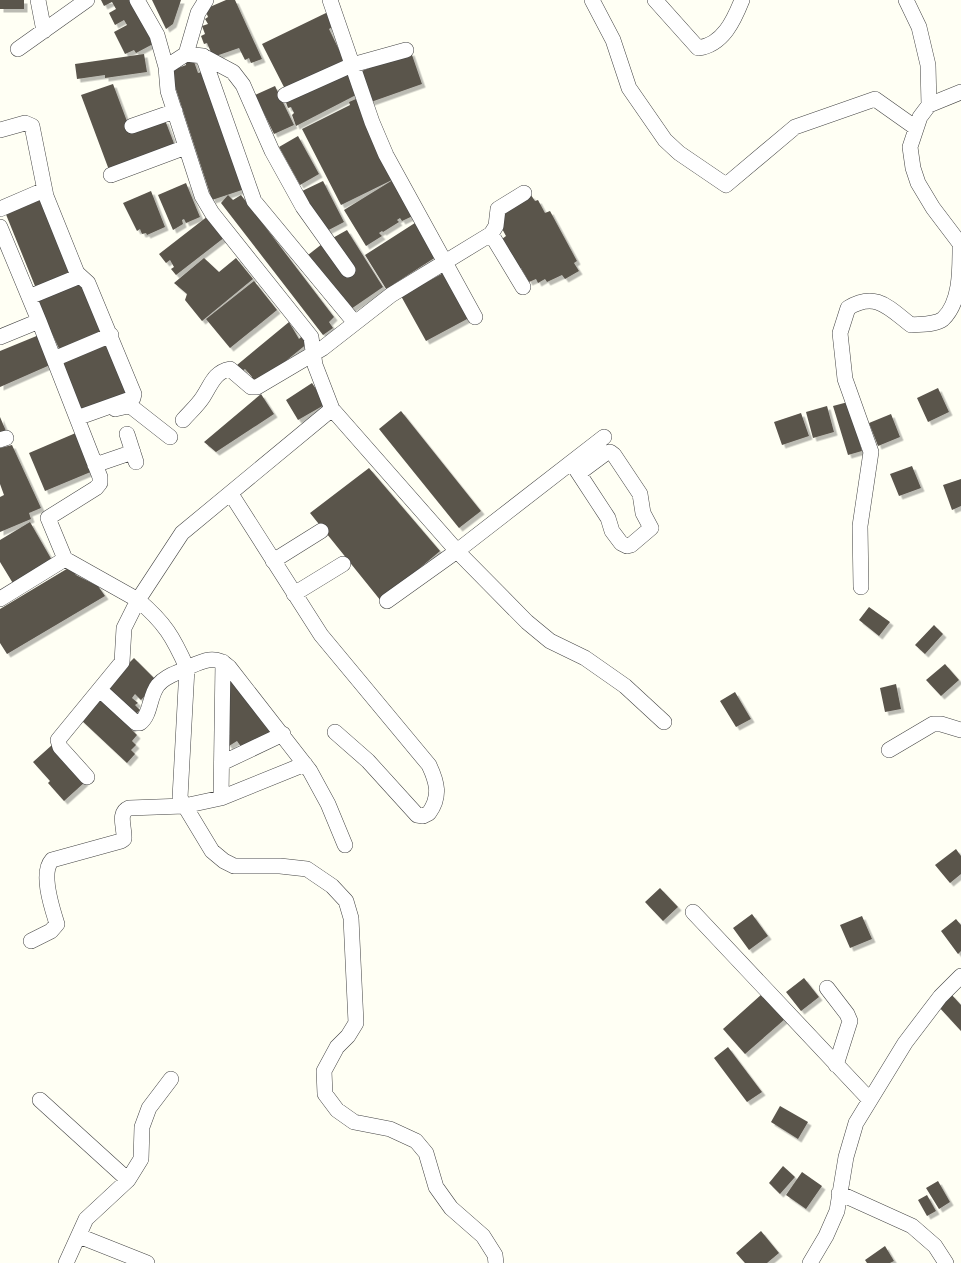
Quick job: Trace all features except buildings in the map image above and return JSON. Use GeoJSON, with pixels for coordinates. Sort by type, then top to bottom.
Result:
{"type":"FeatureCollection","features":[{"type":"Feature","properties":{"kind":"street"},"geometry":{"type":"LineString","coordinates":[[38,0],[44,31]]}},
{"type":"Feature","properties":{"kind":"street"},"geometry":{"type":"LineString","coordinates":[[18,49],[87,0]]}},
{"type":"Feature","properties":{"kind":"street"},"geometry":{"type":"LineString","coordinates":[[137,0],[157,35],[166,67],[168,91],[202,196],[212,213],[311,338],[315,365],[332,409],[457,551],[526,622],[550,641],[585,658],[625,686],[664,722]]}},
{"type":"Feature","properties":{"kind":"street"},"geometry":{"type":"LineString","coordinates":[[186,54],[198,13],[206,0]]}},
{"type":"Feature","properties":{"kind":"street"},"geometry":{"type":"LineString","coordinates":[[330,0],[372,122],[386,155],[475,317]]}},
{"type":"Feature","properties":{"kind":"street"},"geometry":{"type":"LineString","coordinates":[[592,0],[613,40],[628,88],[665,140],[679,153],[726,185],[795,127],[875,99],[916,128]]}},
{"type":"Feature","properties":{"kind":"street"},"geometry":{"type":"LineString","coordinates":[[655,0],[698,48],[725,33],[734,21],[739,7],[725,0]]}},
{"type":"Feature","properties":{"kind":"street"},"geometry":{"type":"LineString","coordinates":[[906,0],[919,27],[928,64],[929,105]]}},
{"type":"Feature","properties":{"kind":"street"},"geometry":{"type":"LineString","coordinates":[[285,95],[352,65],[406,50]]}},
{"type":"Feature","properties":{"kind":"street"},"geometry":{"type":"LineString","coordinates":[[166,67],[186,54],[203,56],[233,72],[243,85],[272,151],[303,207],[348,270]]}},
{"type":"Feature","properties":{"kind":"street"},"geometry":{"type":"LineString","coordinates":[[203,56],[254,201],[355,323]]}},
{"type":"Feature","properties":{"kind":"street"},"geometry":{"type":"LineString","coordinates":[[861,587],[860,526],[871,452],[845,379],[840,333],[848,308],[860,301],[873,300],[882,303],[911,325],[943,320],[954,307],[961,292],[961,245],[933,208],[918,183],[910,147],[920,117],[929,105],[961,92]]}},
{"type":"Feature","properties":{"kind":"street"},"geometry":{"type":"LineString","coordinates":[[132,126],[175,111]]}},
{"type":"Feature","properties":{"kind":"street"},"geometry":{"type":"LineString","coordinates":[[0,130],[25,123],[30,124],[44,190],[80,276],[88,283],[111,335],[135,396],[78,421]]}},
{"type":"Feature","properties":{"kind":"street"},"geometry":{"type":"LineString","coordinates":[[111,176],[186,147]]}},
{"type":"Feature","properties":{"kind":"street"},"geometry":{"type":"LineString","coordinates":[[0,209],[44,190]]}},
{"type":"Feature","properties":{"kind":"street"},"geometry":{"type":"LineString","coordinates":[[183,420],[203,398],[213,380],[223,370],[230,369],[254,388],[323,348],[391,295],[491,234],[496,226],[498,209],[524,194]]}},
{"type":"Feature","properties":{"kind":"street"},"geometry":{"type":"LineString","coordinates":[[0,227],[100,477],[100,483],[96,488],[48,518],[65,559],[138,600],[158,617],[172,635],[187,668],[180,798],[212,851],[234,866],[307,868],[332,886],[346,902],[351,918],[356,1023],[337,1047],[324,1071],[325,1094],[337,1110],[354,1122],[390,1129],[416,1141],[426,1153],[436,1187],[451,1208],[483,1236],[495,1256],[496,1263]]}},
{"type":"Feature","properties":{"kind":"street"},"geometry":{"type":"LineString","coordinates":[[491,234],[523,287]]}},
{"type":"Feature","properties":{"kind":"street"},"geometry":{"type":"LineString","coordinates":[[29,297],[80,276]]}},
{"type":"Feature","properties":{"kind":"street"},"geometry":{"type":"LineString","coordinates":[[0,337],[39,321]]}},
{"type":"Feature","properties":{"kind":"street"},"geometry":{"type":"LineString","coordinates":[[54,359],[111,335]]}},
{"type":"Feature","properties":{"kind":"street"},"geometry":{"type":"LineString","coordinates":[[78,421],[128,406],[170,437]]}},
{"type":"Feature","properties":{"kind":"street"},"geometry":{"type":"LineString","coordinates":[[87,777],[60,747],[58,740],[122,662],[124,627],[138,600],[182,533],[332,409]]}},
{"type":"Feature","properties":{"kind":"street"},"geometry":{"type":"LineString","coordinates":[[96,465],[135,457],[127,434]]}},
{"type":"Feature","properties":{"kind":"street"},"geometry":{"type":"LineString","coordinates":[[575,468],[604,437]]}},
{"type":"Feature","properties":{"kind":"street"},"geometry":{"type":"LineString","coordinates":[[387,601],[575,468],[606,453],[610,452],[614,455],[640,494],[643,513],[651,528],[649,531],[631,545],[621,543],[612,531],[608,518],[575,468]]}},
{"type":"Feature","properties":{"kind":"street"},"geometry":{"type":"LineString","coordinates":[[231,494],[321,635],[429,765],[437,783],[435,798],[429,813],[423,816],[417,815],[368,761],[335,732]]}},
{"type":"Feature","properties":{"kind":"street"},"geometry":{"type":"LineString","coordinates":[[273,561],[321,531]]}},
{"type":"Feature","properties":{"kind":"street"},"geometry":{"type":"LineString","coordinates":[[0,599],[65,559]]}},
{"type":"Feature","properties":{"kind":"street"},"geometry":{"type":"LineString","coordinates":[[294,594],[343,564]]}},
{"type":"Feature","properties":{"kind":"street"},"geometry":{"type":"LineString","coordinates":[[100,690],[136,723],[140,723],[146,717],[151,696],[166,678],[207,658],[223,662],[305,764],[328,804],[345,845]]}},
{"type":"Feature","properties":{"kind":"street"},"geometry":{"type":"LineString","coordinates":[[221,798],[223,662]]}},
{"type":"Feature","properties":{"kind":"street"},"geometry":{"type":"LineString","coordinates":[[889,750],[933,724],[961,730]]}},
{"type":"Feature","properties":{"kind":"street"},"geometry":{"type":"LineString","coordinates":[[222,762],[283,734]]}},
{"type":"Feature","properties":{"kind":"street"},"geometry":{"type":"LineString","coordinates":[[31,941],[51,931],[57,924],[45,871],[47,865],[52,860],[124,839],[122,814],[124,810],[184,806],[221,798],[305,764]]}},
{"type":"Feature","properties":{"kind":"street"},"geometry":{"type":"LineString","coordinates":[[693,912],[869,1099]]}},
{"type":"Feature","properties":{"kind":"street"},"geometry":{"type":"LineString","coordinates":[[810,1263],[837,1211],[839,1193],[856,1123],[905,1043],[940,997],[961,976]]}},
{"type":"Feature","properties":{"kind":"street"},"geometry":{"type":"LineString","coordinates":[[827,988],[848,1014],[850,1021],[836,1065]]}},
{"type":"Feature","properties":{"kind":"street"},"geometry":{"type":"LineString","coordinates":[[66,1263],[86,1219],[128,1180],[141,1160],[142,1127],[148,1108],[171,1079]]}},
{"type":"Feature","properties":{"kind":"street"},"geometry":{"type":"LineString","coordinates":[[40,1101],[128,1180]]}},
{"type":"Feature","properties":{"kind":"street"},"geometry":{"type":"LineString","coordinates":[[839,1193],[912,1226],[935,1246],[946,1263]]}},
{"type":"Feature","properties":{"kind":"street"},"geometry":{"type":"LineString","coordinates":[[78,1236],[147,1263]]}}]}
